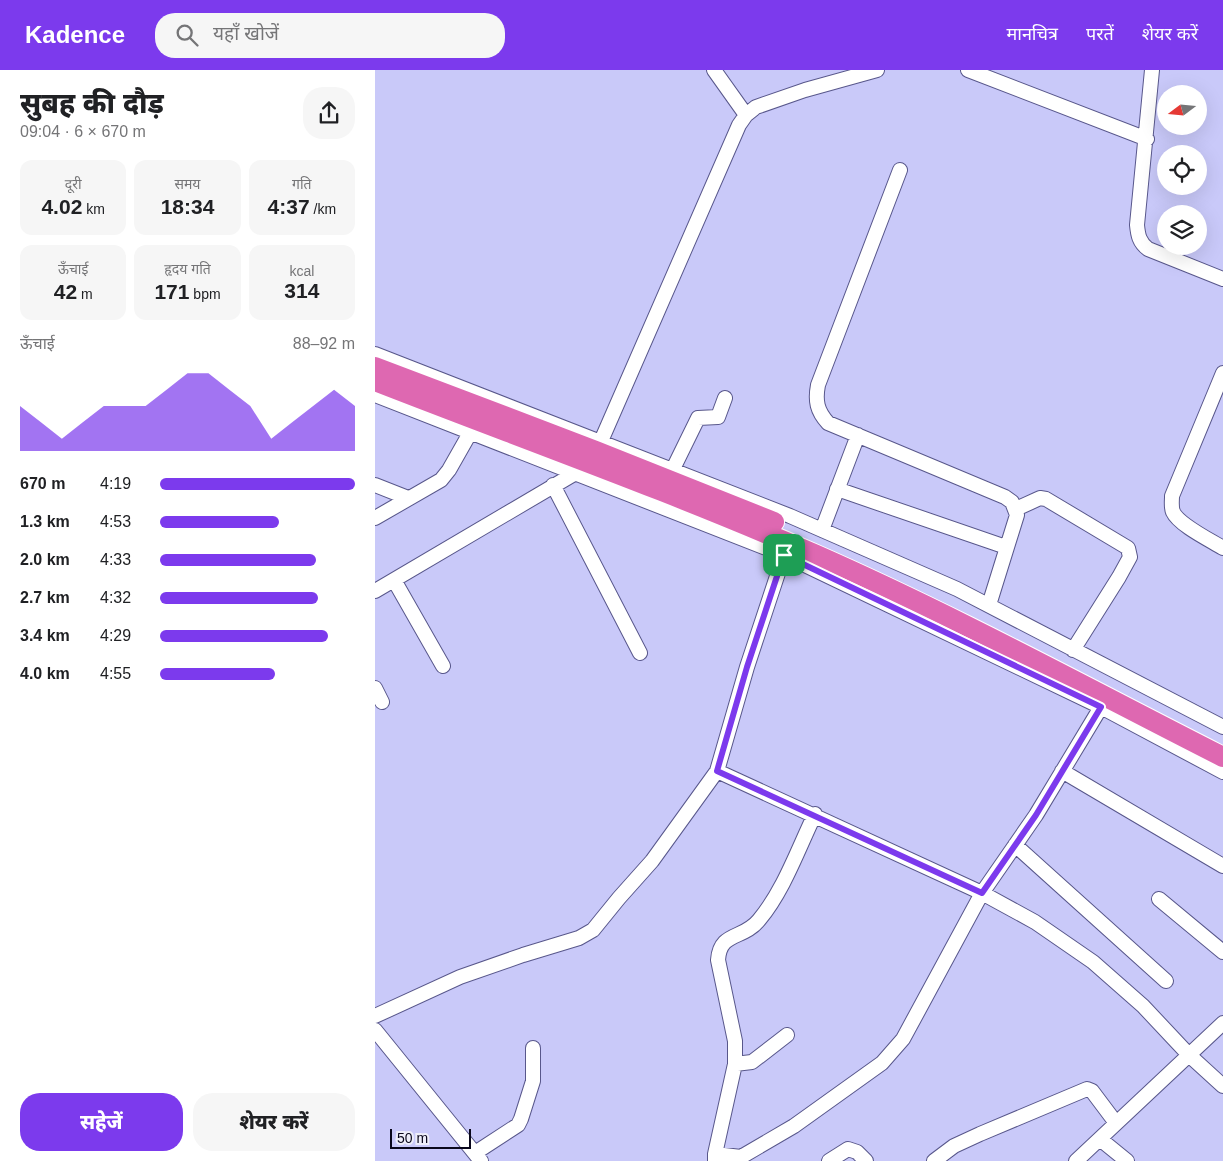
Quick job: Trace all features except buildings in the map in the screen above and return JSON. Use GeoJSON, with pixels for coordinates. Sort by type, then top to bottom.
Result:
{"type":"FeatureCollection","features":[{"type":"Feature","properties":{"kind":"highway"},"geometry":{"type":"LineString","coordinates":[[375,366],[825,559],[932,609],[1223,757]]}},
{"type":"Feature","properties":{"kind":"highway"},"geometry":{"type":"LineString","coordinates":[[375,381],[590,457],[822,543],[953,604],[1223,741]]}},
{"type":"Feature","properties":{"kind":"street"},"geometry":{"type":"LineString","coordinates":[[715,70],[746,115]]}},
{"type":"Feature","properties":{"kind":"street"},"geometry":{"type":"LineString","coordinates":[[375,591],[553,485],[590,457],[739,125],[746,115],[757,107],[805,90],[877,70]]}},
{"type":"Feature","properties":{"kind":"street"},"geometry":{"type":"LineString","coordinates":[[968,70],[1147,138]]}},
{"type":"Feature","properties":{"kind":"street"},"geometry":{"type":"LineString","coordinates":[[1152,70],[1147,138],[1137,225],[1138,236],[1142,244],[1148,249],[1223,279]]}},
{"type":"Feature","properties":{"kind":"street"},"geometry":{"type":"LineString","coordinates":[[900,170],[818,386],[816,398],[822,417],[828,423],[1005,497],[1012,502],[1017,515],[989,606]]}},
{"type":"Feature","properties":{"kind":"street"},"geometry":{"type":"LineString","coordinates":[[375,354],[590,457],[784,555],[1101,707],[1223,772]]}},
{"type":"Feature","properties":{"kind":"street"},"geometry":{"type":"LineString","coordinates":[[1223,373],[1172,496],[1172,508],[1180,521],[1223,548]]}},
{"type":"Feature","properties":{"kind":"street"},"geometry":{"type":"LineString","coordinates":[[375,396],[470,433],[590,457],[673,469],[822,530],[957,589],[1223,728]]}},
{"type":"Feature","properties":{"kind":"street"},"geometry":{"type":"LineString","coordinates":[[673,469],[698,418],[718,417],[725,398]]}},
{"type":"Feature","properties":{"kind":"street"},"geometry":{"type":"LineString","coordinates":[[375,518],[441,480],[449,470],[470,433]]}},
{"type":"Feature","properties":{"kind":"street"},"geometry":{"type":"LineString","coordinates":[[822,530],[858,435]]}},
{"type":"Feature","properties":{"kind":"street"},"geometry":{"type":"LineString","coordinates":[[375,485],[408,498]]}},
{"type":"Feature","properties":{"kind":"street"},"geometry":{"type":"LineString","coordinates":[[553,485],[640,653]]}},
{"type":"Feature","properties":{"kind":"street"},"geometry":{"type":"LineString","coordinates":[[837,489],[1006,547]]}},
{"type":"Feature","properties":{"kind":"street"},"geometry":{"type":"LineString","coordinates":[[1016,509],[1040,498],[1046,499],[1128,548],[1129,557],[1119,577],[1073,650]]}},
{"type":"Feature","properties":{"kind":"street"},"geometry":{"type":"LineString","coordinates":[[375,1016],[460,977],[579,938],[593,930],[652,861],[717,771],[744,676],[784,555]]}},
{"type":"Feature","properties":{"kind":"street"},"geometry":{"type":"LineString","coordinates":[[394,580],[443,666]]}},
{"type":"Feature","properties":{"kind":"street"},"geometry":{"type":"LineString","coordinates":[[375,688],[382,702]]}},
{"type":"Feature","properties":{"kind":"street"},"geometry":{"type":"LineString","coordinates":[[815,814],[781,886],[759,921],[746,931],[724,942],[719,949],[718,960],[735,1042],[735,1064],[715,1158],[741,1157],[794,1126],[882,1063],[903,1039],[917,1017],[982,893],[1063,771],[1101,707]]}},
{"type":"Feature","properties":{"kind":"street"},"geometry":{"type":"LineString","coordinates":[[717,771],[815,814],[912,862],[982,893],[1035,922],[1093,962],[1143,1006],[1189,1055],[1223,1086]]}},
{"type":"Feature","properties":{"kind":"street"},"geometry":{"type":"LineString","coordinates":[[1063,771],[1223,866]]}},
{"type":"Feature","properties":{"kind":"street"},"geometry":{"type":"LineString","coordinates":[[1015,845],[1166,981]]}},
{"type":"Feature","properties":{"kind":"street"},"geometry":{"type":"LineString","coordinates":[[1159,899],[1223,952]]}},
{"type":"Feature","properties":{"kind":"street"},"geometry":{"type":"LineString","coordinates":[[1076,1161],[1223,1023]]}},
{"type":"Feature","properties":{"kind":"street"},"geometry":{"type":"LineString","coordinates":[[375,1030],[478,1157],[518,1125],[533,1081],[533,1048]]}},
{"type":"Feature","properties":{"kind":"street"},"geometry":{"type":"LineString","coordinates":[[735,1064],[752,1062],[787,1034]]}},
{"type":"Feature","properties":{"kind":"street"},"geometry":{"type":"LineString","coordinates":[[934,1161],[954,1146],[1087,1089],[1092,1091],[1116,1123]]}},
{"type":"Feature","properties":{"kind":"street"},"geometry":{"type":"LineString","coordinates":[[1100,1139],[1127,1161]]}},
{"type":"Feature","properties":{"kind":"street"},"geometry":{"type":"LineString","coordinates":[[829,1161],[848,1149],[857,1152],[866,1161]]}},
{"type":"Feature","properties":{"kind":"route"},"geometry":{"type":"LineString","coordinates":[[784,555],[1101,707],[1036,815],[982,893],[912,862],[815,814],[717,771],[747,667],[784,555]]}}]}
